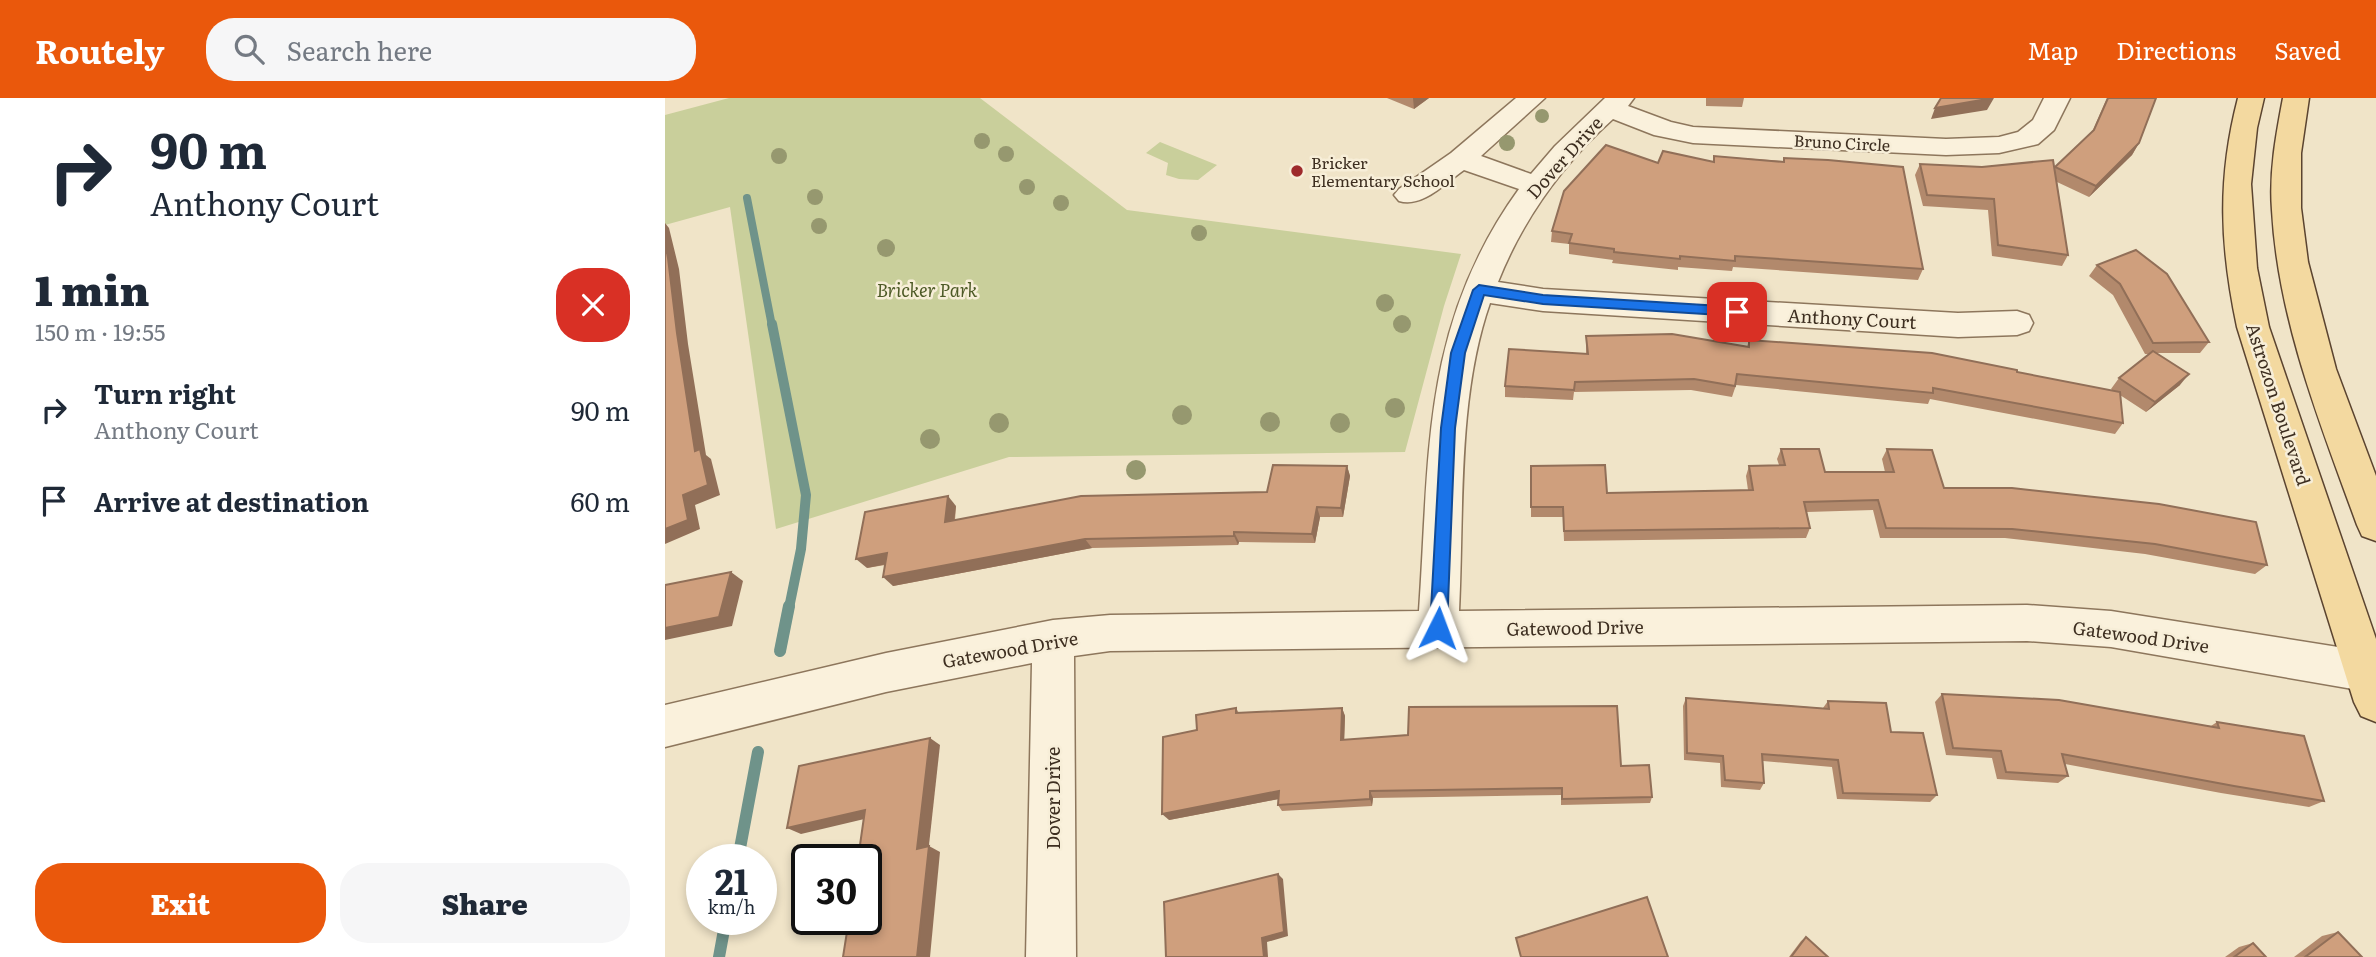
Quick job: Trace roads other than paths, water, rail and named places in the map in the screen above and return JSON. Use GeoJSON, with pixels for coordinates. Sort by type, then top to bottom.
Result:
{"type":"FeatureCollection","features":[{"type":"Feature","properties":{"kind":"main road","name":"Astrozon Boulevard"},"geometry":{"type":"LineString","coordinates":[[2251,98],[2241,133],[2235,180],[2241,277],[2253,327],[2373,682]]}},
{"type":"Feature","properties":{"kind":"main road"},"geometry":{"type":"LineString","coordinates":[[2296,98],[2287,164],[2288,226],[2295,277],[2312,352],[2376,525]]}},
{"type":"Feature","properties":{"kind":"street"},"geometry":{"type":"LineString","coordinates":[[1409,195],[1461,159],[1532,98]]}},
{"type":"Feature","properties":{"kind":"street","name":"Bruno Circle"},"geometry":{"type":"LineString","coordinates":[[1615,103],[1664,129],[1693,135],[1946,147],[1999,145],[2028,138],[2045,124],[2057,98]]}},
{"type":"Feature","properties":{"kind":"street","name":"Dover Drive"},"geometry":{"type":"LineString","coordinates":[[1438,628],[1448,428],[1458,353],[1479,290],[1514,214],[1535,185],[1562,153],[1615,103]]}},
{"type":"Feature","properties":{"kind":"street"},"geometry":{"type":"LineString","coordinates":[[1461,159],[1535,185]]}},
{"type":"Feature","properties":{"kind":"street","name":"Anthony Court"},"geometry":{"type":"LineString","coordinates":[[1479,290],[1543,300],[1958,325],[2017,323]]}},
{"type":"Feature","properties":{"kind":"street","name":"Gatewood Drive"},"geometry":{"type":"LineString","coordinates":[[665,726],[975,653],[1110,632],[2027,623],[2111,629],[2373,682]]}},
{"type":"Feature","properties":{"kind":"street","name":"Dover Drive"},"geometry":{"type":"LineString","coordinates":[[1051,957],[1053,639]]}},
{"type":"Feature","properties":{"kind":"waterway"},"geometry":{"type":"LineString","coordinates":[[747,198],[772,326]]}},
{"type":"Feature","properties":{"kind":"waterway"},"geometry":{"type":"LineString","coordinates":[[772,324],[806,495],[801,549],[789,608]]}},
{"type":"Feature","properties":{"kind":"waterway"},"geometry":{"type":"LineString","coordinates":[[780,651],[789,606]]}},
{"type":"Feature","properties":{"kind":"waterway"},"geometry":{"type":"LineString","coordinates":[[741,844],[758,752]]}},
{"type":"Feature","properties":{"kind":"waterway"},"geometry":{"type":"LineString","coordinates":[[719,957],[723,935]]}},
{"type":"Feature","properties":{"kind":"place","name":"Bricker Elementary School"},"geometry":{"type":"Point","coordinates":[1297,171]}},
{"type":"Feature","properties":{"kind":"park label","name":"Bricker Park"},"geometry":{"type":"Point","coordinates":[927,289]}}]}
